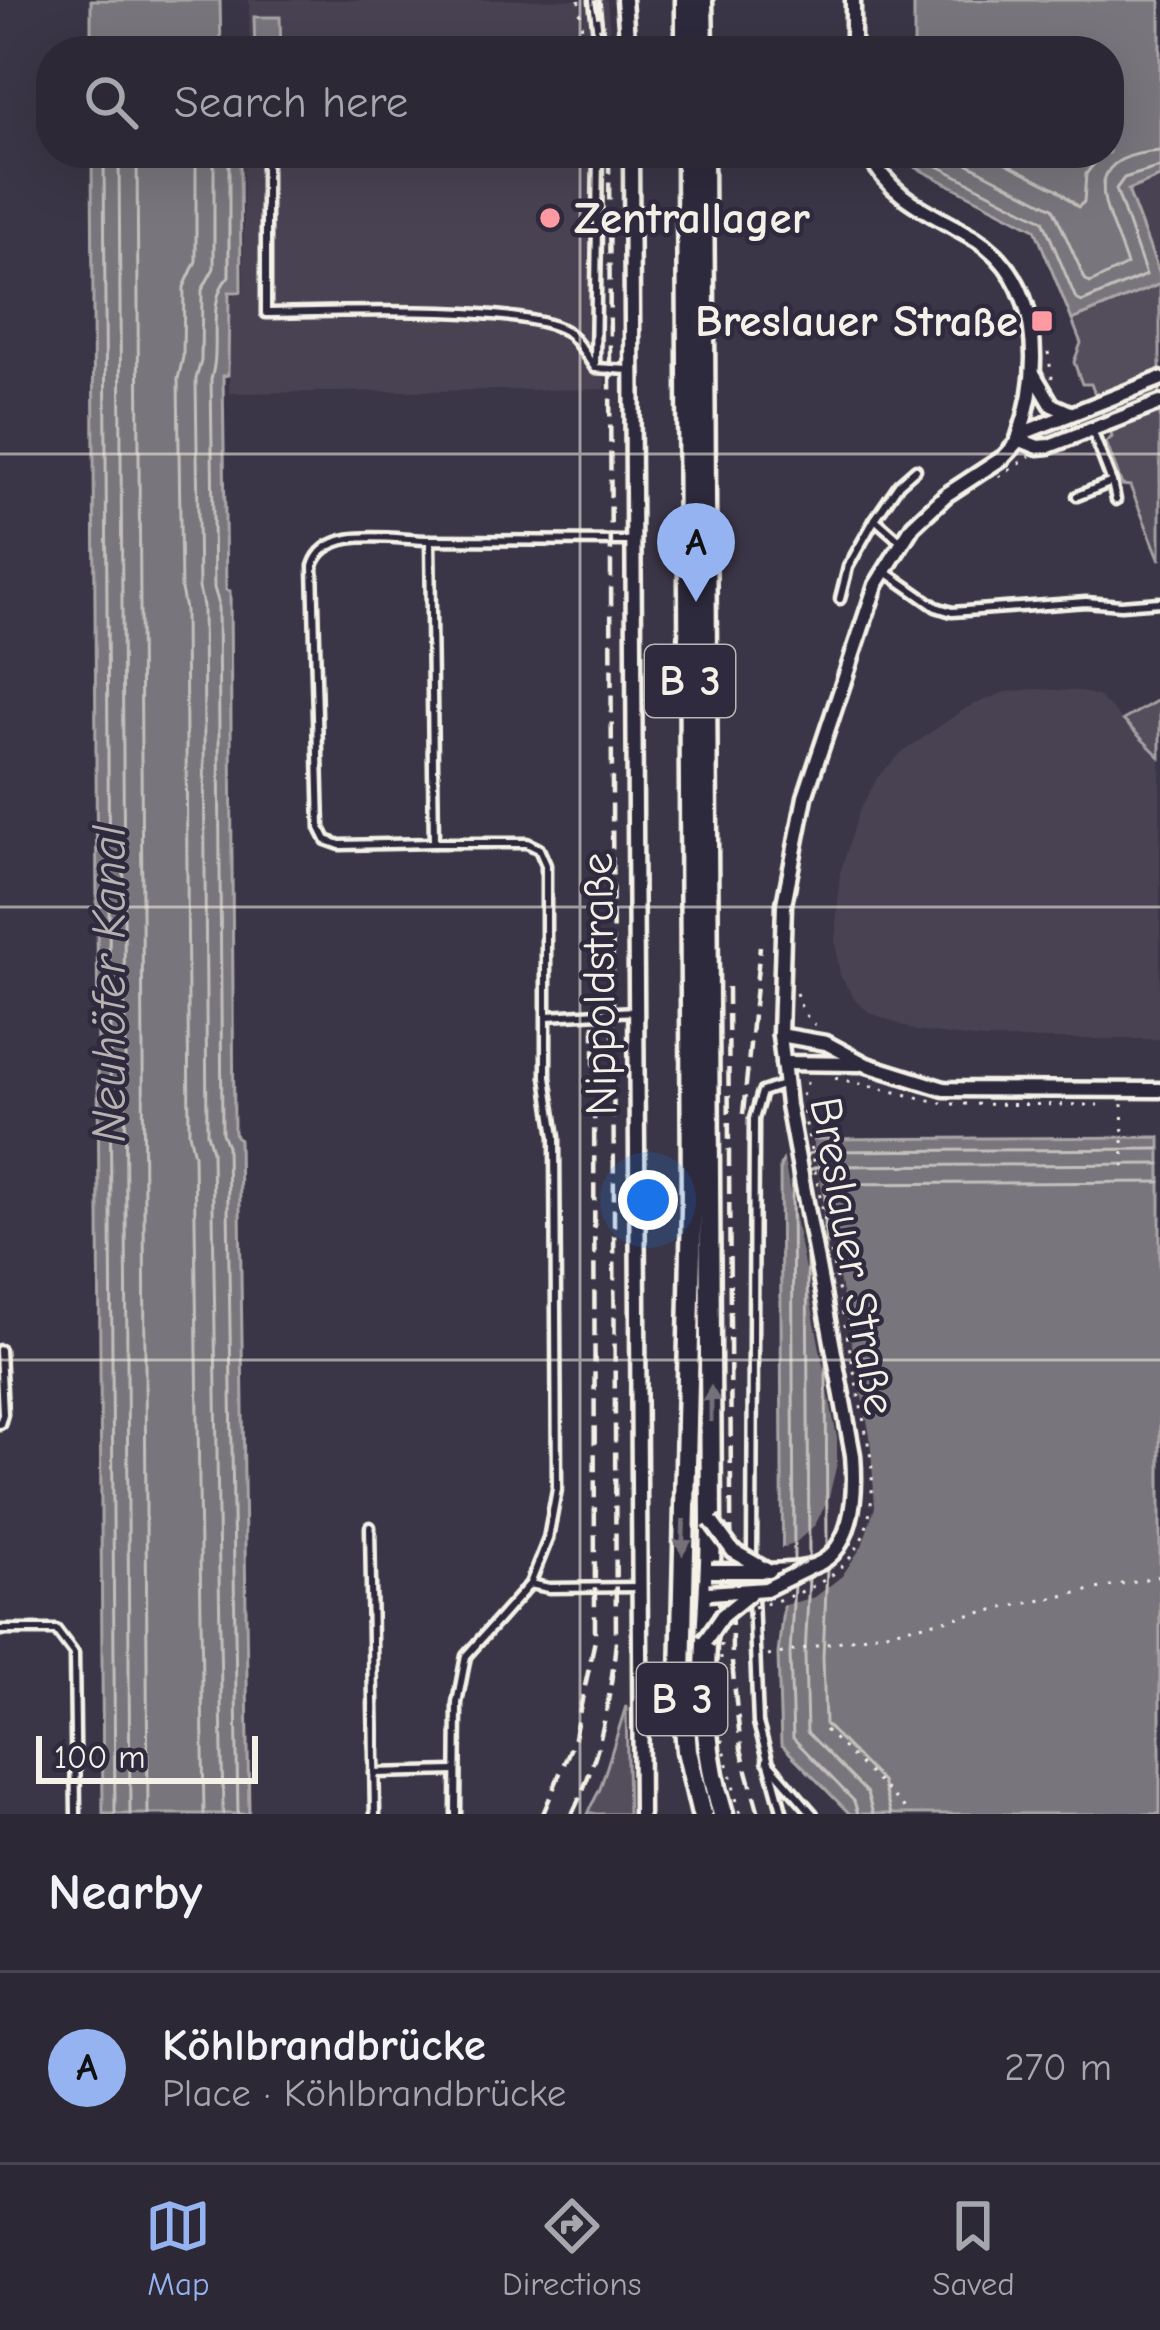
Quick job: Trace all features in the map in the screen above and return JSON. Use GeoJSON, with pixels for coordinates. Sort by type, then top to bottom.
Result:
{"type":"FeatureCollection","features":[{"type":"Feature","properties":{"kind":"main road"},"geometry":{"type":"LineString","coordinates":[[686,0],[686,36]]}},
{"type":"Feature","properties":{"kind":"main road"},"geometry":{"type":"LineString","coordinates":[[702,0],[703,36]]}},
{"type":"Feature","properties":{"kind":"main road","name":"B 3"},"geometry":{"type":"LineString","coordinates":[[687,168],[692,1210],[682,1714],[702,1814]]}},
{"type":"Feature","properties":{"kind":"main road","name":"B 3"},"geometry":{"type":"LineString","coordinates":[[704,168],[709,1593],[713,1642],[702,1691],[705,1741],[723,1814]]}},
{"type":"Feature","properties":{"kind":"street"},"geometry":{"type":"LineString","coordinates":[[625,0],[627,36]]}},
{"type":"Feature","properties":{"kind":"street"},"geometry":{"type":"LineString","coordinates":[[853,0],[853,36]]}},
{"type":"Feature","properties":{"kind":"street","name":"Nippoldstraße"},"geometry":{"type":"LineString","coordinates":[[631,168],[641,1814]]}},
{"type":"Feature","properties":{"kind":"street"},"geometry":{"type":"LineString","coordinates":[[879,168],[898,194],[977,240],[1006,268],[1027,311],[1034,345],[1033,373],[1018,439],[1045,446],[1160,404]]}},
{"type":"Feature","properties":{"kind":"street"},"geometry":{"type":"LineString","coordinates":[[1033,373],[1052,405],[1072,412]]}},
{"type":"Feature","properties":{"kind":"street","name":"Breslauer Straße"},"geometry":{"type":"LineString","coordinates":[[682,1581],[709,1593],[751,1593],[778,1585],[832,1551],[846,1530],[855,1484],[795,1104],[785,1084],[780,1035],[782,932],[798,824],[815,763],[883,570],[933,505],[997,462],[1035,427],[1160,379]]}},
{"type":"Feature","properties":{"kind":"street"},"geometry":{"type":"LineString","coordinates":[[780,1035],[826,1043],[867,1065],[944,1089],[1160,1090]]}},
{"type":"Feature","properties":{"kind":"street"},"geometry":{"type":"LineString","coordinates":[[783,1063],[867,1065]]}},
{"type":"Feature","properties":{"kind":"street"},"geometry":{"type":"LineString","coordinates":[[711,1521],[733,1551],[768,1571]]}},
{"type":"Feature","properties":{"kind":"street"},"geometry":{"type":"LineString","coordinates":[[682,1581],[711,1571],[809,1568]]}},
{"type":"Feature","properties":{"kind":"street","name":"Breslauer Straße"},"geometry":{"type":"LineString","coordinates":[[713,1642],[722,1616],[751,1593]]}},
{"type":"Feature","properties":{"kind":"lane"},"geometry":{"type":"LineString","coordinates":[[594,0],[598,36]]}},
{"type":"Feature","properties":{"kind":"lane"},"geometry":{"type":"LineString","coordinates":[[266,168],[266,313],[413,312],[545,323],[568,332],[595,368]]}},
{"type":"Feature","properties":{"kind":"lane"},"geometry":{"type":"LineString","coordinates":[[595,368],[598,168]]}},
{"type":"Feature","properties":{"kind":"lane"},"geometry":{"type":"LineString","coordinates":[[595,368],[633,370]]}},
{"type":"Feature","properties":{"kind":"lane"},"geometry":{"type":"LineString","coordinates":[[1098,427],[1116,500]]}},
{"type":"Feature","properties":{"kind":"lane"},"geometry":{"type":"LineString","coordinates":[[840,599],[848,567],[874,519],[899,484],[916,470]]}},
{"type":"Feature","properties":{"kind":"lane"},"geometry":{"type":"LineString","coordinates":[[1077,496],[1112,482]]}},
{"type":"Feature","properties":{"kind":"lane"},"geometry":{"type":"LineString","coordinates":[[874,519],[901,542]]}},
{"type":"Feature","properties":{"kind":"lane"},"geometry":{"type":"LineString","coordinates":[[430,540],[434,843]]}},
{"type":"Feature","properties":{"kind":"lane"},"geometry":{"type":"LineString","coordinates":[[456,1814],[457,1703],[466,1656],[530,1584],[548,1539],[557,1489],[555,1137],[547,1097],[547,865],[539,849],[527,843],[340,845],[326,840],[320,828],[313,566],[317,553],[332,541],[631,541]]}},
{"type":"Feature","properties":{"kind":"lane"},"geometry":{"type":"LineString","coordinates":[[883,570],[952,612],[1160,602]]}},
{"type":"Feature","properties":{"kind":"lane"},"geometry":{"type":"LineString","coordinates":[[547,1016],[635,1011]]}},
{"type":"Feature","properties":{"kind":"lane"},"geometry":{"type":"LineString","coordinates":[[783,1814],[765,1758],[754,1692],[752,1161],[758,1098],[767,1088],[785,1084]]}},
{"type":"Feature","properties":{"kind":"lane"},"geometry":{"type":"LineString","coordinates":[[0,1351],[0,1424]]}},
{"type":"Feature","properties":{"kind":"lane"},"geometry":{"type":"LineString","coordinates":[[370,1527],[375,1814]]}},
{"type":"Feature","properties":{"kind":"lane"},"geometry":{"type":"LineString","coordinates":[[530,1584],[639,1587]]}},
{"type":"Feature","properties":{"kind":"lane"},"geometry":{"type":"LineString","coordinates":[[0,1630],[56,1630],[74,1654],[76,1814]]}},
{"type":"Feature","properties":{"kind":"lane"},"geometry":{"type":"LineString","coordinates":[[765,1758],[813,1814]]}},
{"type":"Feature","properties":{"kind":"lane"},"geometry":{"type":"LineString","coordinates":[[374,1773],[456,1771]]}},
{"type":"Feature","properties":{"kind":"path"},"geometry":{"type":"LineString","coordinates":[[579,0],[583,36]]}},
{"type":"Feature","properties":{"kind":"path"},"geometry":{"type":"LineString","coordinates":[[993,480],[1023,464]]}},
{"type":"Feature","properties":{"kind":"path"},"geometry":{"type":"LineString","coordinates":[[794,981],[803,1012],[818,1027]]}},
{"type":"Feature","properties":{"kind":"path"},"geometry":{"type":"LineString","coordinates":[[752,1608],[812,1590],[839,1570],[859,1544],[871,1505],[871,1458],[795,1104],[805,1082],[819,1074]]}},
{"type":"Feature","properties":{"kind":"path"},"geometry":{"type":"LineString","coordinates":[[1122,1104],[1124,1173]]}},
{"type":"Feature","properties":{"kind":"path"},"geometry":{"type":"LineString","coordinates":[[763,1657],[1160,1576]]}},
{"type":"Feature","properties":{"kind":"path"},"geometry":{"type":"LineString","coordinates":[[713,1642],[722,1736],[740,1814]]}},
{"type":"Feature","properties":{"kind":"path"},"geometry":{"type":"LineString","coordinates":[[825,1730],[909,1813]]}},
{"type":"Feature","properties":{"kind":"shaded area"},"geometry":{"type":"Polygon","coordinates":[[[249,0],[607,0],[611,36],[250,36],[249,0]]]}},
{"type":"Feature","properties":{"kind":"shaded area"},"geometry":{"type":"Polygon","coordinates":[[[243,168],[602,168],[605,389],[229,393],[230,299],[244,294],[243,168]]]}},
{"type":"Feature","properties":{"kind":"shaded area"},"geometry":{"type":"Polygon","coordinates":[[[1160,177],[1160,275],[1127,189],[1160,177]]]}},
{"type":"Feature","properties":{"kind":"shaded area"},"geometry":{"type":"Polygon","coordinates":[[[1160,284],[1160,560],[1130,486],[1122,485],[1106,442],[1112,437],[1091,384],[1082,384],[1074,362],[1081,343],[1072,320],[1160,284]]]}},
{"type":"Feature","properties":{"kind":"shaded area"},"geometry":{"type":"Polygon","coordinates":[[[1035,689],[1099,697],[1160,757],[1160,1039],[983,1039],[916,1031],[869,1012],[855,1000],[840,975],[835,941],[840,873],[860,809],[878,777],[901,753],[966,708],[1005,692],[1035,689]]]}},
{"type":"Feature","properties":{"kind":"shaded area"},"geometry":{"type":"Polygon","coordinates":[[[1160,699],[1160,757],[1123,720],[1160,699]]]}},
{"type":"Feature","properties":{"kind":"shaded area"},"geometry":{"type":"Polygon","coordinates":[[[626,1706],[628,1814],[587,1814],[600,1789],[626,1706]]]}},
{"type":"Feature","properties":{"kind":"water"},"geometry":{"type":"Polygon","coordinates":[[[91,0],[220,0],[221,36],[91,36],[91,0]]]}},
{"type":"Feature","properties":{"kind":"water"},"geometry":{"type":"Polygon","coordinates":[[[914,0],[1160,0],[1160,177],[1128,190],[1160,284],[1072,320],[1035,229],[917,168],[1124,168],[1124,36],[914,36],[914,0]]]}},
{"type":"Feature","properties":{"kind":"water"},"geometry":{"type":"Polygon","coordinates":[[[254,17],[280,17],[281,36],[255,36],[254,17]]]}},
{"type":"Feature","properties":{"kind":"water","name":"Neuhöfer Kanal"},"geometry":{"type":"Polygon","coordinates":[[[92,168],[240,168],[241,292],[229,292],[228,375],[223,376],[249,1814],[103,1814],[92,168]]]}},
{"type":"Feature","properties":{"kind":"water"},"geometry":{"type":"Polygon","coordinates":[[[1160,1137],[1160,1814],[850,1814],[781,1744],[780,1166],[790,1149],[813,1139],[1160,1137]]]}},
{"type":"Feature","properties":{"kind":"pier"},"geometry":{"type":"Polygon","coordinates":[[[811,1134],[870,1436],[875,1507],[862,1546],[842,1576],[815,1597],[777,1607],[776,1550],[794,1544],[815,1525],[829,1497],[837,1463],[837,1438],[782,1150],[787,1143],[811,1134]]]}},
{"type":"Feature","properties":{"kind":"railway"},"geometry":{"type":"LineString","coordinates":[[595,0],[602,36]]}},
{"type":"Feature","properties":{"kind":"railway"},"geometry":{"type":"LineString","coordinates":[[572,1814],[602,1729],[616,1641],[609,168]]}},
{"type":"Feature","properties":{"kind":"railway"},"geometry":{"type":"LineString","coordinates":[[743,1114],[760,946]]}},
{"type":"Feature","properties":{"kind":"railway"},"geometry":{"type":"LineString","coordinates":[[728,987],[732,1663],[741,1749],[759,1814]]}},
{"type":"Feature","properties":{"kind":"railway"},"geometry":{"type":"LineString","coordinates":[[543,1814],[573,1742],[595,1640],[594,1024]]}},
{"type":"Feature","properties":{"kind":"place","name":"Zentrallager"},"geometry":{"type":"Point","coordinates":[550,218]}},
{"type":"Feature","properties":{"kind":"place","name":"Breslauer Straße"},"geometry":{"type":"Point","coordinates":[1042,321]}},
{"type":"Feature","properties":{"kind":"place","name":"Köhlbrandbrücke"},"geometry":{"type":"Point","coordinates":[696,602]}}]}
